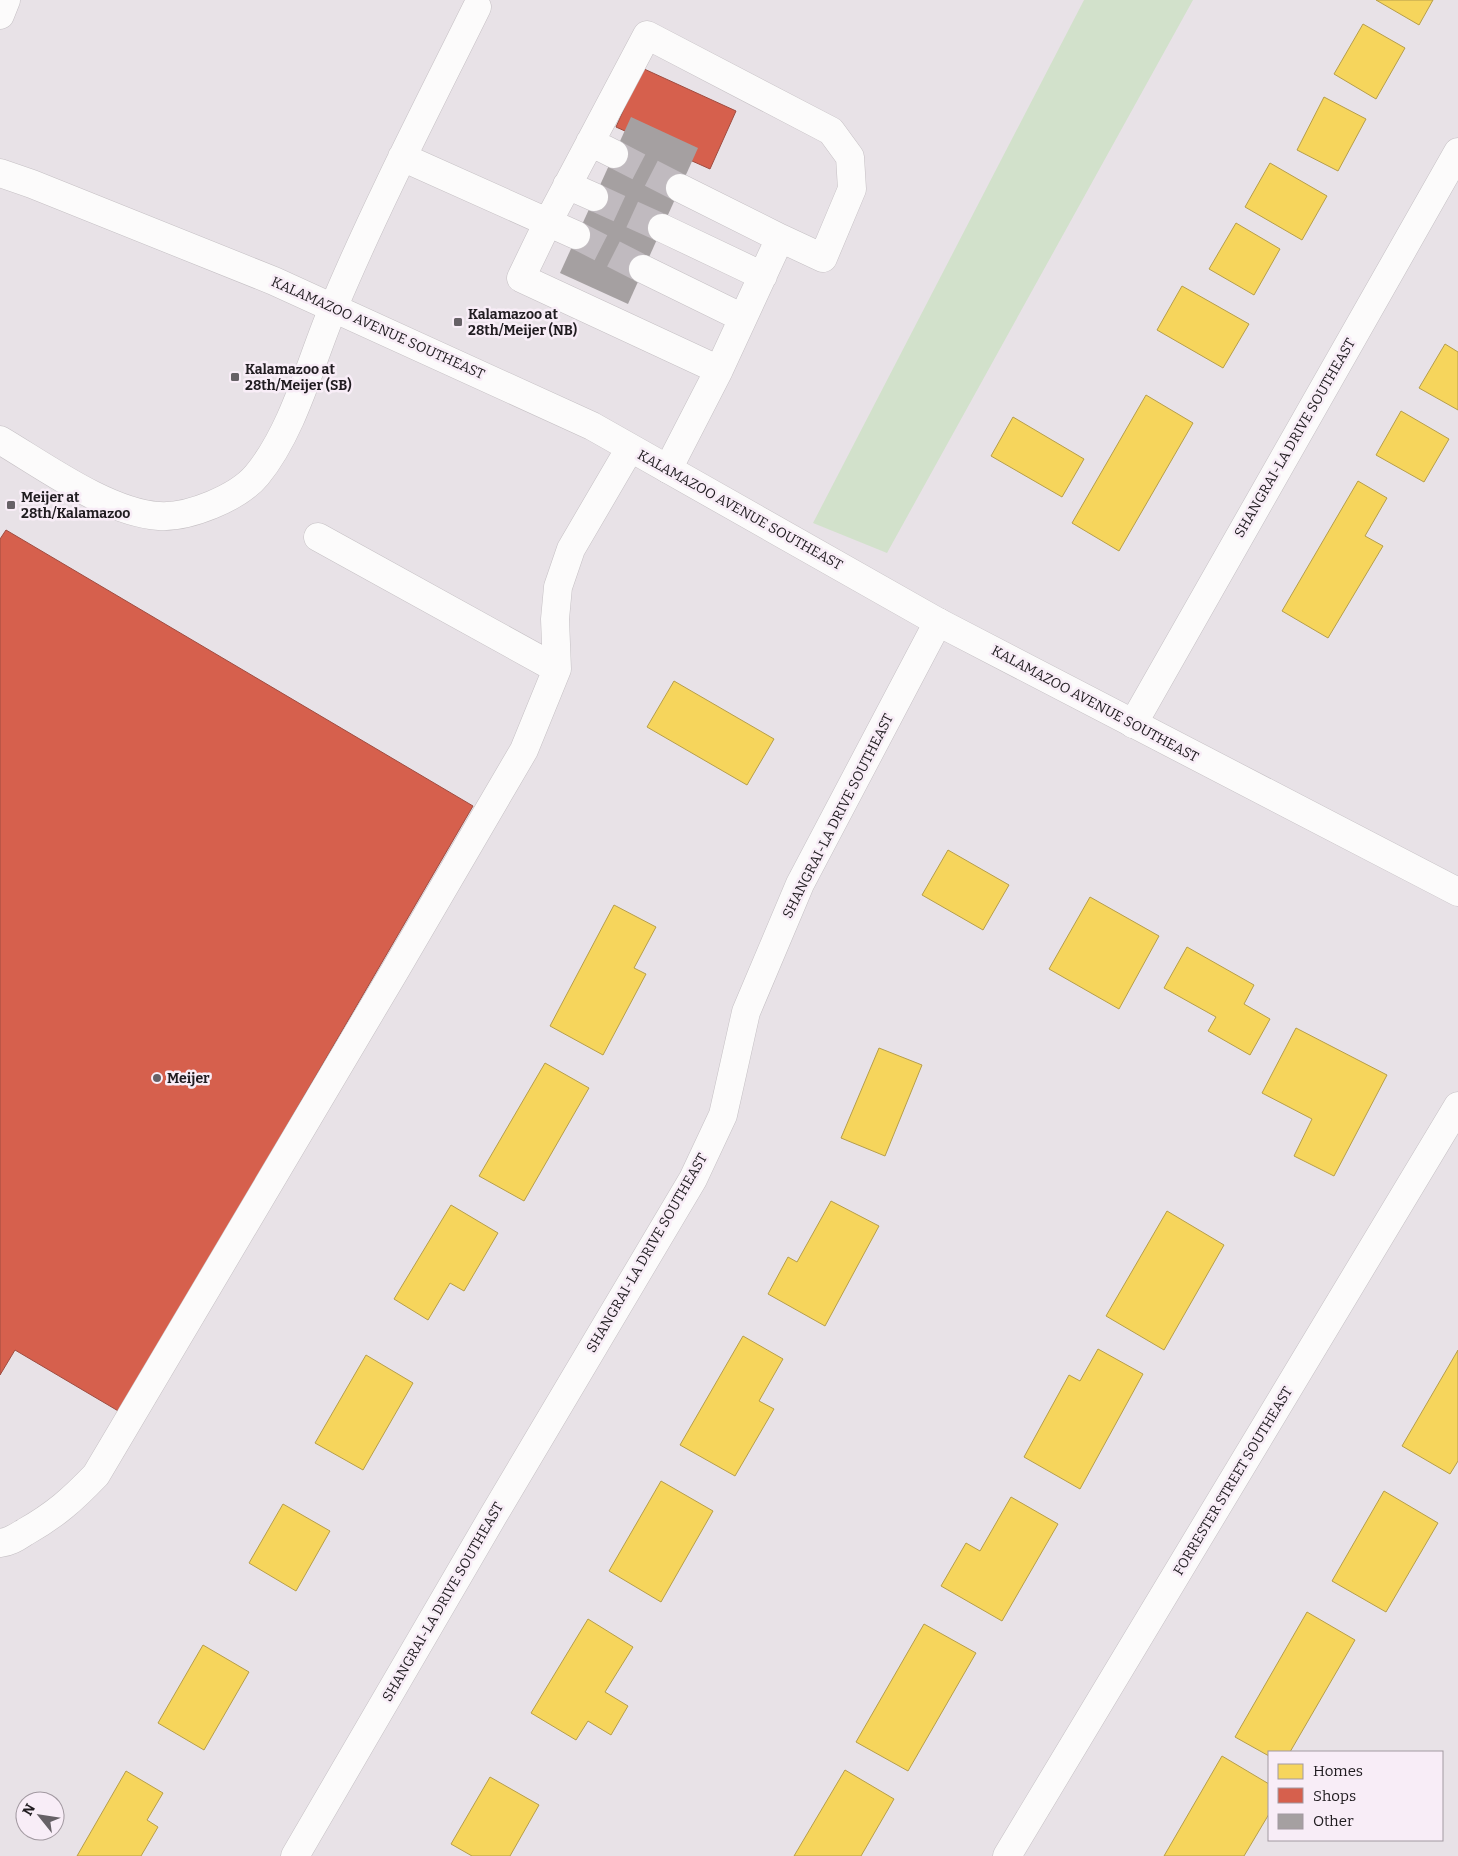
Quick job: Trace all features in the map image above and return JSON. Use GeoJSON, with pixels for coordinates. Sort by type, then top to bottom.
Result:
{"type":"FeatureCollection","features":[{"type":"Feature","properties":{"kind":"street"},"geometry":{"type":"LineString","coordinates":[[0,15],[6,0]]}},
{"type":"Feature","properties":{"kind":"street"},"geometry":{"type":"LineString","coordinates":[[0,440],[94,496],[127,510],[160,516],[195,511],[229,498],[256,477],[277,447],[306,380],[333,308],[402,157],[477,7]]}},
{"type":"Feature","properties":{"kind":"street"},"geometry":{"type":"LineString","coordinates":[[680,188],[822,258],[852,189],[850,156],[831,131],[647,35],[602,148],[567,185],[521,278],[719,370]]}},
{"type":"Feature","properties":{"kind":"street","name":"SHANGRAI-LA DRIVE SOUTHEAST"},"geometry":{"type":"LineString","coordinates":[[1133,724],[1458,152]]}},
{"type":"Feature","properties":{"kind":"street"},"geometry":{"type":"LineString","coordinates":[[402,157],[576,235]]}},
{"type":"Feature","properties":{"kind":"street","name":"KALAMAZOO AVENUE SOUTHEAST"},"geometry":{"type":"LineString","coordinates":[[0,173],[32,184],[274,281],[592,426],[938,622],[1458,892]]}},
{"type":"Feature","properties":{"kind":"street"},"geometry":{"type":"LineString","coordinates":[[567,185],[594,197]]}},
{"type":"Feature","properties":{"kind":"street"},"geometry":{"type":"LineString","coordinates":[[662,228],[763,276]]}},
{"type":"Feature","properties":{"kind":"street"},"geometry":{"type":"LineString","coordinates":[[668,469],[719,370],[780,238]]}},
{"type":"Feature","properties":{"kind":"street"},"geometry":{"type":"LineString","coordinates":[[643,269],[743,318]]}},
{"type":"Feature","properties":{"kind":"street"},"geometry":{"type":"LineString","coordinates":[[0,1543],[8,1542],[42,1523],[69,1503],[96,1475],[524,750],[557,668],[555,619],[558,587],[571,549],[630,448]]}},
{"type":"Feature","properties":{"kind":"street"},"geometry":{"type":"LineString","coordinates":[[318,537],[557,668]]}},
{"type":"Feature","properties":{"kind":"street","name":"SHANGRAI-LA DRIVE SOUTHEAST"},"geometry":{"type":"LineString","coordinates":[[295,1856],[488,1524],[693,1179],[723,1115],[746,1012],[800,884],[938,622]]}},
{"type":"Feature","properties":{"kind":"street","name":"FORRESTER STREET SOUTHEAST"},"geometry":{"type":"LineString","coordinates":[[1007,1856],[1458,1106]]}},
{"type":"Feature","properties":{"kind":"green space"},"geometry":{"type":"Polygon","coordinates":[[[1084,0],[1193,0],[887,553],[813,523],[1084,0]]]}},
{"type":"Feature","properties":{"kind":"building: Homes"},"geometry":{"type":"Polygon","coordinates":[[[1376,0],[1433,0],[1419,25],[1376,0]]]}},
{"type":"Feature","properties":{"kind":"building: Homes"},"geometry":{"type":"Polygon","coordinates":[[[1363,24],[1405,48],[1376,99],[1334,74],[1363,24]]]}},
{"type":"Feature","properties":{"kind":"building: Homes"},"geometry":{"type":"Polygon","coordinates":[[[1324,97],[1366,119],[1338,171],[1297,150],[1324,97]]]}},
{"type":"Feature","properties":{"kind":"building: Homes"},"geometry":{"type":"Polygon","coordinates":[[[1270,163],[1327,196],[1302,240],[1245,207],[1270,163]]]}},
{"type":"Feature","properties":{"kind":"building: Homes"},"geometry":{"type":"Polygon","coordinates":[[[1236,223],[1280,249],[1254,295],[1209,269],[1236,223]]]}},
{"type":"Feature","properties":{"kind":"building: Homes"},"geometry":{"type":"Polygon","coordinates":[[[1182,286],[1249,324],[1223,368],[1157,330],[1182,286]]]}},
{"type":"Feature","properties":{"kind":"building: Homes"},"geometry":{"type":"Polygon","coordinates":[[[1445,344],[1458,352],[1458,410],[1419,388],[1445,344]]]}},
{"type":"Feature","properties":{"kind":"building: Homes"},"geometry":{"type":"Polygon","coordinates":[[[1146,395],[1193,423],[1119,551],[1072,523],[1146,395]]]}},
{"type":"Feature","properties":{"kind":"building: Homes"},"geometry":{"type":"Polygon","coordinates":[[[1401,411],[1449,439],[1424,482],[1376,455],[1401,411]]]}},
{"type":"Feature","properties":{"kind":"building: Homes"},"geometry":{"type":"Polygon","coordinates":[[[1013,417],[1084,459],[1062,497],[991,456],[1013,417]]]}},
{"type":"Feature","properties":{"kind":"building: Homes"},"geometry":{"type":"Polygon","coordinates":[[[1358,481],[1387,498],[1365,536],[1383,546],[1328,638],[1282,611],[1358,481]]]}},
{"type":"Feature","properties":{"kind":"building: Homes"},"geometry":{"type":"Polygon","coordinates":[[[674,681],[774,739],[747,785],[647,727],[674,681]]]}},
{"type":"Feature","properties":{"kind":"building: Homes"},"geometry":{"type":"Polygon","coordinates":[[[948,850],[1009,885],[983,930],[922,895],[948,850]]]}},
{"type":"Feature","properties":{"kind":"building: Homes"},"geometry":{"type":"Polygon","coordinates":[[[1090,897],[1159,936],[1119,1009],[1049,969],[1090,897]]]}},
{"type":"Feature","properties":{"kind":"building: Homes"},"geometry":{"type":"Polygon","coordinates":[[[614,905],[656,927],[634,968],[646,974],[603,1055],[550,1026],[614,905]]]}},
{"type":"Feature","properties":{"kind":"building: Homes"},"geometry":{"type":"Polygon","coordinates":[[[1187,947],[1254,985],[1244,1004],[1270,1019],[1250,1055],[1208,1031],[1216,1017],[1164,988],[1187,947]]]}},
{"type":"Feature","properties":{"kind":"building: Homes"},"geometry":{"type":"Polygon","coordinates":[[[1296,1028],[1387,1075],[1334,1176],[1294,1156],[1312,1119],[1262,1093],[1296,1028]]]}},
{"type":"Feature","properties":{"kind":"building: Homes"},"geometry":{"type":"Polygon","coordinates":[[[879,1048],[922,1065],[885,1156],[841,1138],[879,1048]]]}},
{"type":"Feature","properties":{"kind":"building: Homes"},"geometry":{"type":"Polygon","coordinates":[[[545,1063],[589,1088],[524,1201],[479,1176],[545,1063]]]}},
{"type":"Feature","properties":{"kind":"building: Homes"},"geometry":{"type":"Polygon","coordinates":[[[831,1201],[879,1226],[825,1326],[768,1294],[788,1257],[797,1262],[831,1201]]]}},
{"type":"Feature","properties":{"kind":"building: Homes"},"geometry":{"type":"Polygon","coordinates":[[[451,1205],[498,1233],[464,1291],[450,1283],[428,1320],[394,1299],[451,1205]]]}},
{"type":"Feature","properties":{"kind":"building: Homes"},"geometry":{"type":"Polygon","coordinates":[[[1167,1211],[1224,1245],[1164,1350],[1106,1316],[1167,1211]]]}},
{"type":"Feature","properties":{"kind":"building: Homes"},"geometry":{"type":"Polygon","coordinates":[[[743,1336],[783,1359],[759,1401],[774,1409],[735,1476],[680,1445],[743,1336]]]}},
{"type":"Feature","properties":{"kind":"building: Homes"},"geometry":{"type":"Polygon","coordinates":[[[1098,1349],[1143,1374],[1080,1489],[1024,1457],[1069,1375],[1080,1381],[1098,1349]]]}},
{"type":"Feature","properties":{"kind":"building: Homes"},"geometry":{"type":"Polygon","coordinates":[[[1458,1350],[1458,1461],[1450,1474],[1402,1446],[1458,1350]]]}},
{"type":"Feature","properties":{"kind":"building: Homes"},"geometry":{"type":"Polygon","coordinates":[[[366,1355],[413,1383],[363,1470],[315,1443],[366,1355]]]}},
{"type":"Feature","properties":{"kind":"building: Homes"},"geometry":{"type":"Polygon","coordinates":[[[661,1481],[713,1511],[661,1602],[609,1571],[661,1481]]]}},
{"type":"Feature","properties":{"kind":"building: Homes"},"geometry":{"type":"Polygon","coordinates":[[[1384,1491],[1438,1523],[1386,1612],[1332,1581],[1384,1491]]]}},
{"type":"Feature","properties":{"kind":"building: Homes"},"geometry":{"type":"Polygon","coordinates":[[[1011,1497],[1058,1524],[1002,1621],[941,1586],[966,1543],[980,1551],[1011,1497]]]}},
{"type":"Feature","properties":{"kind":"building: Homes"},"geometry":{"type":"Polygon","coordinates":[[[283,1504],[330,1531],[296,1591],[249,1563],[283,1504]]]}},
{"type":"Feature","properties":{"kind":"building: Homes"},"geometry":{"type":"Polygon","coordinates":[[[1307,1612],[1355,1640],[1291,1751],[1268,1751],[1268,1755],[1235,1737],[1307,1612]]]}},
{"type":"Feature","properties":{"kind":"building: Homes"},"geometry":{"type":"Polygon","coordinates":[[[588,1619],[633,1647],[605,1692],[628,1706],[611,1735],[588,1721],[576,1740],[531,1713],[588,1619]]]}},
{"type":"Feature","properties":{"kind":"building: Homes"},"geometry":{"type":"Polygon","coordinates":[[[924,1624],[976,1653],[908,1771],[856,1742],[924,1624]]]}},
{"type":"Feature","properties":{"kind":"building: Homes"},"geometry":{"type":"Polygon","coordinates":[[[203,1645],[249,1672],[204,1750],[158,1723],[203,1645]]]}},
{"type":"Feature","properties":{"kind":"building: Homes"},"geometry":{"type":"Polygon","coordinates":[[[1222,1756],[1268,1783],[1268,1816],[1244,1856],[1164,1856],[1222,1756]]]}},
{"type":"Feature","properties":{"kind":"building: Homes"},"geometry":{"type":"Polygon","coordinates":[[[845,1770],[894,1799],[861,1856],[794,1856],[845,1770]]]}},
{"type":"Feature","properties":{"kind":"building: Homes"},"geometry":{"type":"Polygon","coordinates":[[[126,1771],[163,1793],[147,1820],[158,1827],[141,1856],[77,1856],[126,1771]]]}},
{"type":"Feature","properties":{"kind":"building: Homes"},"geometry":{"type":"Polygon","coordinates":[[[490,1777],[539,1805],[510,1856],[472,1856],[451,1844],[490,1777]]]}},
{"type":"Feature","properties":{"kind":"building: Shops"},"geometry":{"type":"Polygon","coordinates":[[[642,68],[736,111],[710,169],[616,127],[642,68]]]}},
{"type":"Feature","properties":{"kind":"building: Shops","name":"Meijer"},"geometry":{"type":"Polygon","coordinates":[[[6,530],[473,806],[120,1412],[15,1350],[0,1375],[0,539],[6,530]]]}},
{"type":"Feature","properties":{"kind":"building: Other"},"geometry":{"type":"Polygon","coordinates":[[[631,117],[698,148],[628,304],[560,273],[631,117]]]}},
{"type":"Feature","properties":{"kind":"tunnel"},"geometry":{"type":"LineString","coordinates":[[614,154],[680,188]]}},
{"type":"Feature","properties":{"kind":"tunnel"},"geometry":{"type":"LineString","coordinates":[[594,197],[662,228]]}},
{"type":"Feature","properties":{"kind":"tunnel"},"geometry":{"type":"LineString","coordinates":[[576,235],[643,269]]}},
{"type":"Feature","properties":{"kind":"place","name":"Kalamazoo at 28th/Meijer (NB)"},"geometry":{"type":"Point","coordinates":[458,322]}},
{"type":"Feature","properties":{"kind":"place","name":"Kalamazoo at 28th/Meijer (SB)"},"geometry":{"type":"Point","coordinates":[235,377]}},
{"type":"Feature","properties":{"kind":"place","name":"Meijer at 28th/Kalamazoo"},"geometry":{"type":"Point","coordinates":[11,505]}},
{"type":"Feature","properties":{"kind":"place","name":"Meijer"},"geometry":{"type":"Point","coordinates":[157,1078]}}]}
